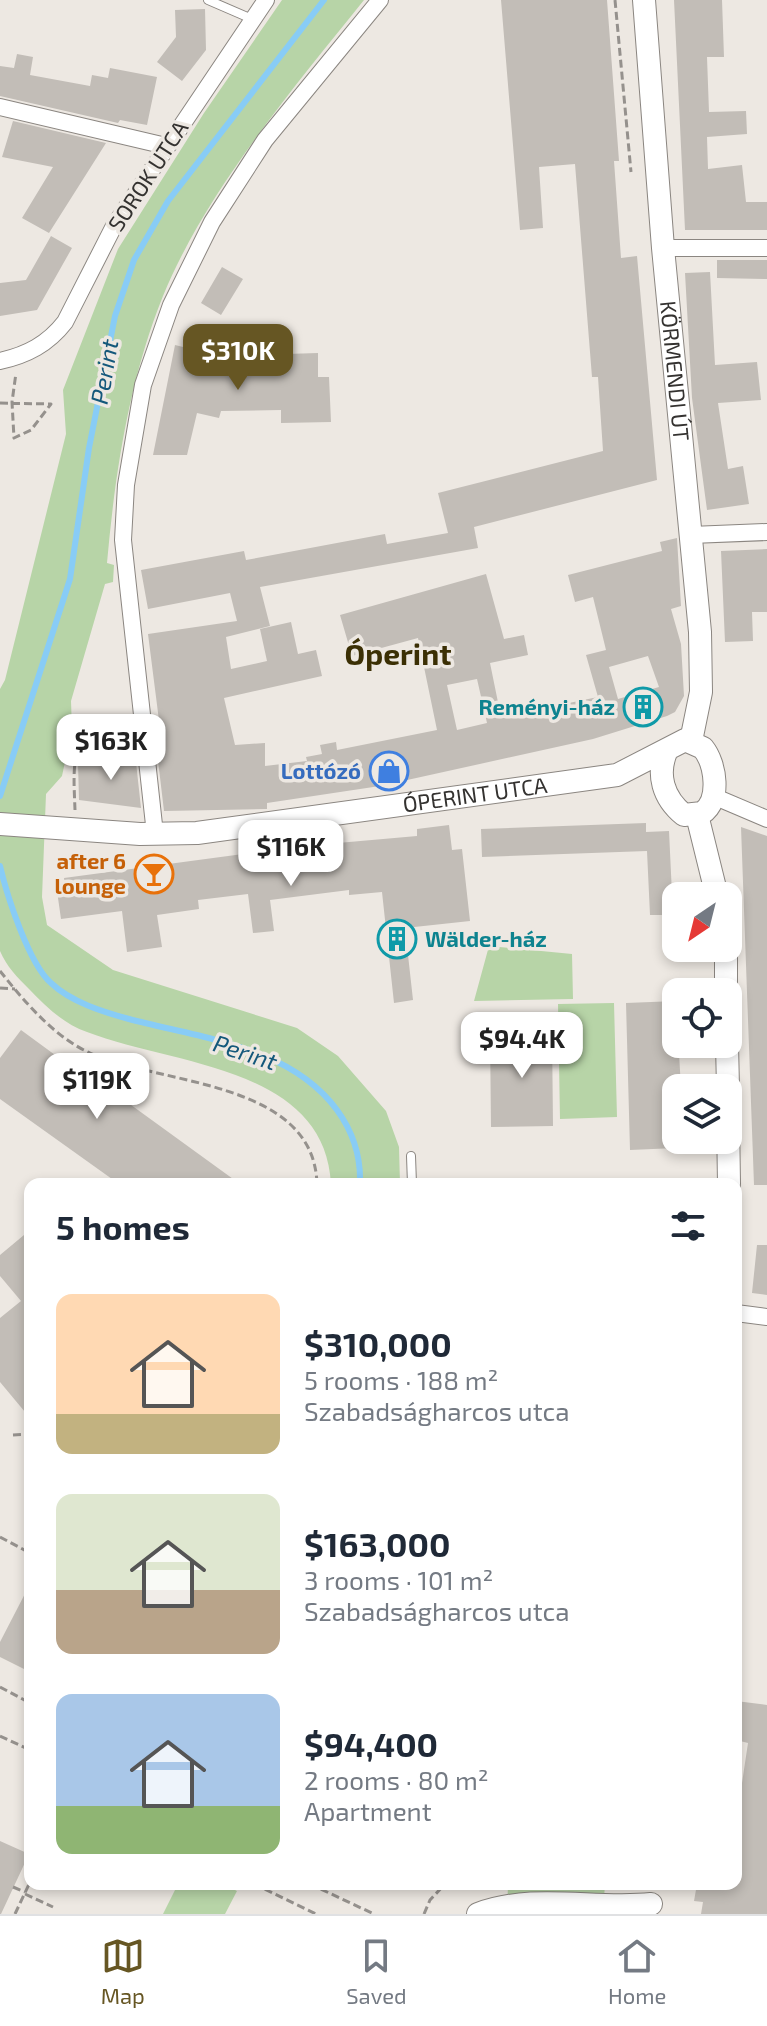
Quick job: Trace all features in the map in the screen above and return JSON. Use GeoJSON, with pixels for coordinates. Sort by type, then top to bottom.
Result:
{"type":"FeatureCollection","features":[{"type":"Feature","properties":{"kind":"street","name":"SOROK UTCA"},"geometry":{"type":"LineString","coordinates":[[0,361],[33,350],[57,333],[99,252],[166,146],[266,0]]}},
{"type":"Feature","properties":{"kind":"street"},"geometry":{"type":"LineString","coordinates":[[155,834],[123,540],[143,385],[155,345],[188,267],[257,151],[380,0]]}},
{"type":"Feature","properties":{"kind":"street","name":"KÖRMENDI ÚT"},"geometry":{"type":"LineString","coordinates":[[644,0],[701,667],[699,713],[691,741]]}},
{"type":"Feature","properties":{"kind":"street"},"geometry":{"type":"LineString","coordinates":[[0,107],[166,146]]}},
{"type":"Feature","properties":{"kind":"street"},"geometry":{"type":"LineString","coordinates":[[663,248],[767,248]]}},
{"type":"Feature","properties":{"kind":"street"},"geometry":{"type":"LineString","coordinates":[[691,535],[767,532]]}},
{"type":"Feature","properties":{"kind":"street"},"geometry":{"type":"LineString","coordinates":[[691,741],[708,754],[713,771],[713,796],[707,810],[697,815],[684,815],[665,795],[661,774],[667,750],[676,742],[691,741]]}},
{"type":"Feature","properties":{"kind":"street","name":"ÓPERINT UTCA"},"geometry":{"type":"LineString","coordinates":[[0,824],[59,830],[197,833],[617,775],[667,750]]}},
{"type":"Feature","properties":{"kind":"street","name":"ÓPERINT UTCA"},"geometry":{"type":"LineString","coordinates":[[617,775],[644,780],[665,795]]}},
{"type":"Feature","properties":{"kind":"street"},"geometry":{"type":"LineString","coordinates":[[713,796],[767,819]]}},
{"type":"Feature","properties":{"kind":"street"},"geometry":{"type":"LineString","coordinates":[[697,815],[714,882]]}},
{"type":"Feature","properties":{"kind":"street"},"geometry":{"type":"LineString","coordinates":[[729,1154],[729,1178]]}},
{"type":"Feature","properties":{"kind":"street"},"geometry":{"type":"LineString","coordinates":[[742,1314],[767,1317]]}},
{"type":"Feature","properties":{"kind":"street"},"geometry":{"type":"LineString","coordinates":[[478,1914],[521,1903],[588,1906],[652,1901]]}},
{"type":"Feature","properties":{"kind":"lane"},"geometry":{"type":"LineString","coordinates":[[208,0],[253,20]]}},
{"type":"Feature","properties":{"kind":"lane"},"geometry":{"type":"LineString","coordinates":[[411,1156],[412,1178]]}},
{"type":"Feature","properties":{"kind":"path"},"geometry":{"type":"LineString","coordinates":[[615,0],[631,172]]}},
{"type":"Feature","properties":{"kind":"path"},"geometry":{"type":"LineString","coordinates":[[0,403],[12,402],[51,404],[31,430],[14,438],[12,402],[17,365]]}},
{"type":"Feature","properties":{"kind":"path"},"geometry":{"type":"LineString","coordinates":[[75,810],[75,762],[84,733],[99,717],[119,716]]}},
{"type":"Feature","properties":{"kind":"path"},"geometry":{"type":"LineString","coordinates":[[0,971],[52,1026],[88,1053],[249,1099],[276,1112],[308,1147],[316,1178]]}},
{"type":"Feature","properties":{"kind":"path"},"geometry":{"type":"LineString","coordinates":[[0,988],[15,989]]}},
{"type":"Feature","properties":{"kind":"path"},"geometry":{"type":"LineString","coordinates":[[13,1435],[24,1434]]}},
{"type":"Feature","properties":{"kind":"path"},"geometry":{"type":"LineString","coordinates":[[0,1537],[24,1550]]}},
{"type":"Feature","properties":{"kind":"path"},"geometry":{"type":"LineString","coordinates":[[0,1687],[24,1700]]}},
{"type":"Feature","properties":{"kind":"path"},"geometry":{"type":"LineString","coordinates":[[0,1736],[24,1747]]}},
{"type":"Feature","properties":{"kind":"path"},"geometry":{"type":"LineString","coordinates":[[13,1887],[53,1907]]}},
{"type":"Feature","properties":{"kind":"path"},"geometry":{"type":"LineString","coordinates":[[15,1914],[26,1890]]}},
{"type":"Feature","properties":{"kind":"path"},"geometry":{"type":"LineString","coordinates":[[266,1890],[316,1914]]}},
{"type":"Feature","properties":{"kind":"path"},"geometry":{"type":"LineString","coordinates":[[329,1890],[374,1914]]}},
{"type":"Feature","properties":{"kind":"path"},"geometry":{"type":"LineString","coordinates":[[424,1913],[441,1890]]}},
{"type":"Feature","properties":{"kind":"green space"},"geometry":{"type":"Polygon","coordinates":[[[282,0],[364,0],[281,105],[227,180],[181,257],[151,328],[132,394],[119,461],[107,563],[114,565],[113,582],[105,584],[71,701],[72,729],[62,776],[46,794],[42,897],[47,925],[113,970],[297,1028],[338,1056],[386,1111],[399,1147],[400,1178],[330,1178],[322,1145],[302,1115],[274,1093],[239,1076],[200,1063],[79,1029],[42,1002],[13,972],[0,951],[0,689],[5,680],[66,434],[63,390],[118,249],[204,113],[282,0]]]}},
{"type":"Feature","properties":{"kind":"green space"},"geometry":{"type":"Polygon","coordinates":[[[489,946],[572,954],[573,999],[474,1001],[489,946]]]}},
{"type":"Feature","properties":{"kind":"green space"},"geometry":{"type":"Polygon","coordinates":[[[614,1003],[617,1117],[560,1119],[558,1004],[614,1003]]]}},
{"type":"Feature","properties":{"kind":"green space"},"geometry":{"type":"Polygon","coordinates":[[[175,1890],[237,1891],[225,1914],[163,1914],[175,1890]]]}},
{"type":"Feature","properties":{"kind":"green space"},"geometry":{"type":"Polygon","coordinates":[[[508,1890],[605,1890],[603,1914],[507,1914],[508,1890]]]}},
{"type":"Feature","properties":{"kind":"building"},"geometry":{"type":"Polygon","coordinates":[[[501,0],[607,0],[619,161],[614,161],[621,258],[637,256],[657,480],[474,527],[478,548],[260,587],[270,626],[226,637],[231,669],[267,661],[260,629],[291,622],[298,654],[316,650],[322,676],[224,698],[235,745],[265,743],[265,766],[307,761],[306,757],[322,754],[320,745],[336,742],[337,750],[437,730],[418,638],[352,656],[340,615],[486,574],[504,639],[524,635],[528,655],[490,663],[501,717],[598,697],[586,655],[606,650],[593,597],[575,602],[568,575],[662,551],[660,542],[677,538],[681,606],[671,609],[681,644],[684,696],[675,712],[593,739],[380,786],[267,803],[267,809],[164,811],[157,752],[163,752],[148,634],[237,621],[230,593],[148,609],[141,570],[244,551],[246,560],[385,534],[387,544],[448,533],[438,493],[603,451],[598,377],[592,377],[575,164],[539,167],[543,228],[520,230],[501,0]],[[648,656],[609,667],[618,699],[659,687],[648,656]],[[477,679],[447,685],[457,730],[487,723],[477,679]]]}},
{"type":"Feature","properties":{"kind":"building"},"geometry":{"type":"Polygon","coordinates":[[[674,0],[722,0],[724,57],[707,57],[709,112],[746,111],[747,134],[707,137],[708,169],[742,165],[746,202],[767,202],[767,230],[685,230],[674,0]]]}},
{"type":"Feature","properties":{"kind":"building"},"geometry":{"type":"Polygon","coordinates":[[[205,9],[206,50],[182,81],[157,62],[176,37],[175,10],[205,9]]]}},
{"type":"Feature","properties":{"kind":"building"},"geometry":{"type":"Polygon","coordinates":[[[17,54],[33,57],[30,75],[90,86],[92,75],[108,78],[110,68],[157,77],[147,125],[120,120],[118,123],[0,96],[0,66],[14,68],[17,54]]]}},
{"type":"Feature","properties":{"kind":"building"},"geometry":{"type":"Polygon","coordinates":[[[13,121],[106,143],[49,233],[22,218],[53,167],[2,157],[13,121]]]}},
{"type":"Feature","properties":{"kind":"building"},"geometry":{"type":"Polygon","coordinates":[[[51,236],[72,248],[37,310],[0,316],[0,283],[26,280],[51,236]]]}},
{"type":"Feature","properties":{"kind":"building"},"geometry":{"type":"Polygon","coordinates":[[[717,260],[767,260],[767,279],[717,278],[717,260]]]}},
{"type":"Feature","properties":{"kind":"building"},"geometry":{"type":"Polygon","coordinates":[[[222,267],[243,279],[221,315],[201,303],[222,267]]]}},
{"type":"Feature","properties":{"kind":"building"},"geometry":{"type":"Polygon","coordinates":[[[710,272],[715,365],[757,362],[761,400],[718,403],[728,469],[743,466],[749,504],[707,510],[692,398],[685,273],[710,272]]]}},
{"type":"Feature","properties":{"kind":"building"},"geometry":{"type":"Polygon","coordinates":[[[175,345],[220,356],[318,353],[318,377],[329,377],[331,422],[281,423],[281,410],[221,411],[219,418],[197,413],[187,455],[153,455],[175,345]]]}},
{"type":"Feature","properties":{"kind":"building"},"geometry":{"type":"Polygon","coordinates":[[[767,549],[767,612],[752,612],[753,641],[725,642],[721,551],[767,549]]]}},
{"type":"Feature","properties":{"kind":"building"},"geometry":{"type":"Polygon","coordinates":[[[112,753],[135,753],[141,808],[79,800],[78,763],[113,763],[112,753]]]}},
{"type":"Feature","properties":{"kind":"building"},"geometry":{"type":"Polygon","coordinates":[[[646,823],[646,832],[669,831],[671,882],[662,882],[662,915],[650,915],[647,851],[482,857],[481,829],[646,823]]]}},
{"type":"Feature","properties":{"kind":"building"},"geometry":{"type":"Polygon","coordinates":[[[449,825],[452,850],[462,849],[470,921],[405,928],[413,1000],[394,1003],[382,892],[349,895],[349,890],[270,900],[274,931],[253,933],[248,894],[198,900],[199,909],[157,915],[162,947],[127,952],[122,911],[61,919],[57,891],[66,890],[64,878],[243,854],[243,849],[304,842],[304,846],[417,836],[417,829],[449,825]]]}},
{"type":"Feature","properties":{"kind":"building"},"geometry":{"type":"Polygon","coordinates":[[[741,827],[767,836],[767,1185],[754,1185],[741,827]]]}},
{"type":"Feature","properties":{"kind":"building"},"geometry":{"type":"Polygon","coordinates":[[[662,1002],[662,1058],[679,1058],[680,1074],[662,1074],[662,1149],[630,1150],[626,1003],[662,1002]]]}},
{"type":"Feature","properties":{"kind":"building"},"geometry":{"type":"Polygon","coordinates":[[[21,1030],[66,1063],[69,1060],[232,1178],[111,1178],[0,1099],[0,1058],[21,1030]]]}},
{"type":"Feature","properties":{"kind":"building"},"geometry":{"type":"Polygon","coordinates":[[[552,1032],[553,1126],[491,1127],[490,1033],[552,1032]]]}},
{"type":"Feature","properties":{"kind":"building"},"geometry":{"type":"Polygon","coordinates":[[[24,1235],[24,1411],[0,1382],[0,1318],[21,1301],[0,1276],[0,1255],[24,1235]]]}},
{"type":"Feature","properties":{"kind":"building"},"geometry":{"type":"Polygon","coordinates":[[[757,1245],[767,1245],[767,1295],[752,1293],[757,1245]]]}},
{"type":"Feature","properties":{"kind":"building"},"geometry":{"type":"Polygon","coordinates":[[[24,1596],[24,1669],[0,1657],[0,1642],[24,1596]]]}},
{"type":"Feature","properties":{"kind":"building"},"geometry":{"type":"Polygon","coordinates":[[[742,1702],[767,1705],[767,1914],[701,1914],[703,1902],[694,1901],[696,1890],[742,1890],[742,1783],[748,1743],[742,1742],[742,1702]]]}},
{"type":"Feature","properties":{"kind":"building"},"geometry":{"type":"Polygon","coordinates":[[[0,1841],[24,1852],[24,1865],[0,1914],[0,1841]]]}},
{"type":"Feature","properties":{"kind":"waterway","name":"Perint"},"geometry":{"type":"LineString","coordinates":[[0,796],[70,579],[89,448],[115,316],[134,260],[168,201],[324,0]]}},
{"type":"Feature","properties":{"kind":"waterway","name":"Perint"},"geometry":{"type":"LineString","coordinates":[[0,866],[27,946],[51,983],[68,996],[98,1010],[214,1039],[269,1058],[295,1071],[317,1088],[343,1118],[352,1136],[360,1178]]}},
{"type":"Feature","properties":{"kind":"place","name":"Reményi-ház"},"geometry":{"type":"Point","coordinates":[643,707]}},
{"type":"Feature","properties":{"kind":"place","name":"Lottózó"},"geometry":{"type":"Point","coordinates":[389,771]}},
{"type":"Feature","properties":{"kind":"place","name":"after 6 lounge"},"geometry":{"type":"Point","coordinates":[154,874]}},
{"type":"Feature","properties":{"kind":"place","name":"Wälder-ház"},"geometry":{"type":"Point","coordinates":[397,939]}},
{"type":"Feature","properties":{"kind":"district","name":"Óperint"},"geometry":{"type":"Point","coordinates":[398,655]}}]}
